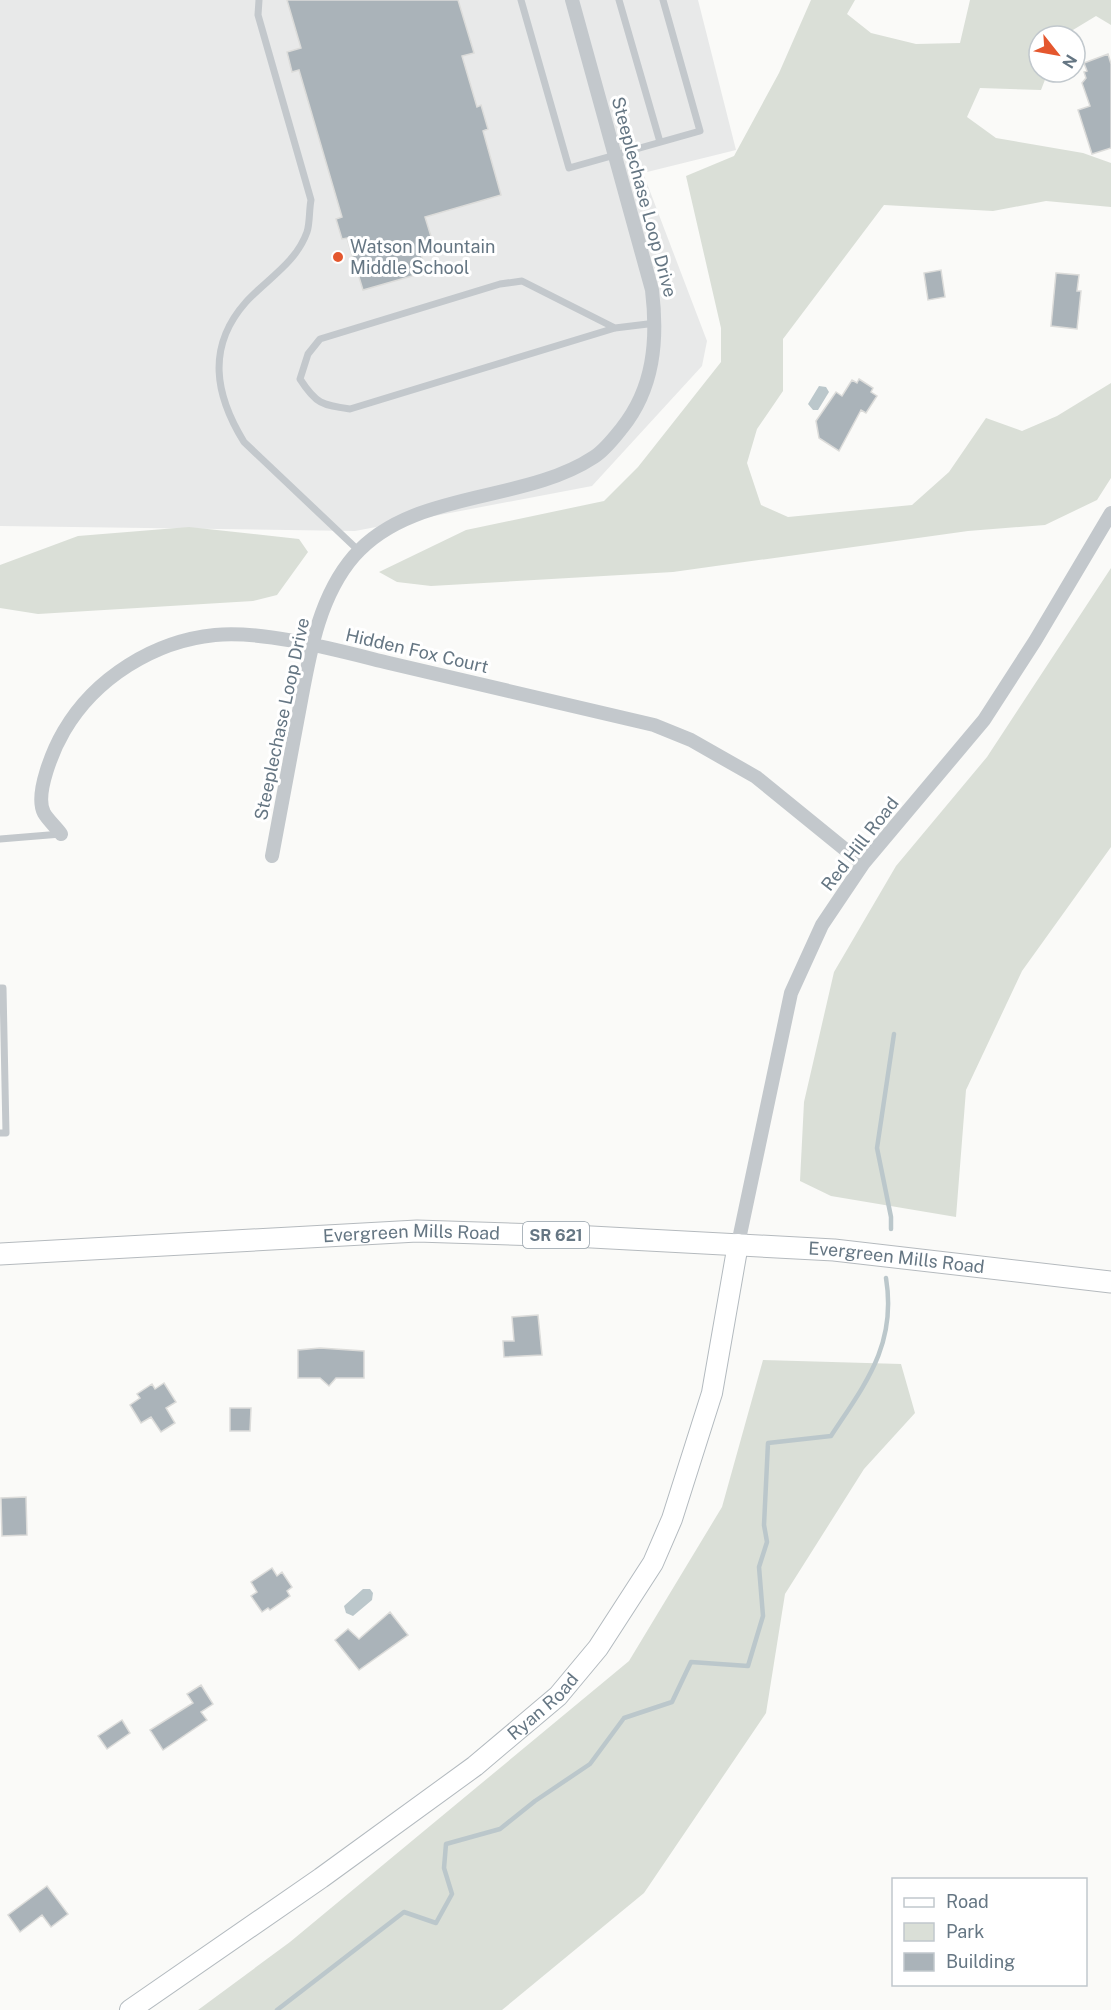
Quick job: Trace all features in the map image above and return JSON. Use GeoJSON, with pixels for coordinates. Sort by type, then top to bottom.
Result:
{"type":"FeatureCollection","features":[{"type":"Feature","properties":{"kind":"main road","name":"Evergreen Mills Road"},"geometry":{"type":"LineString","coordinates":[[0,1254],[417,1231],[738,1244],[845,1251],[1111,1282]]}},
{"type":"Feature","properties":{"kind":"main road","name":"Ryan Road"},"geometry":{"type":"LineString","coordinates":[[130,2010],[348,1859],[475,1766],[558,1696],[598,1648],[653,1563],[672,1520],[712,1392],[738,1244]]}},
{"type":"Feature","properties":{"kind":"street","name":"Steeplechase Loop Drive"},"geometry":{"type":"LineString","coordinates":[[272,856],[312,645],[334,583],[359,550],[369,539],[403,521],[566,472],[595,456],[635,412],[646,389],[653,360],[656,323],[652,290],[572,0]]}},
{"type":"Feature","properties":{"kind":"street","name":"Red Hill Road"},"geometry":{"type":"LineString","coordinates":[[738,1244],[791,993],[822,925],[863,864],[984,720],[1035,641],[1111,513]]}},
{"type":"Feature","properties":{"kind":"street","name":"Hidden Fox Court"},"geometry":{"type":"LineString","coordinates":[[61,834],[43,811],[43,788],[50,760],[64,730],[82,707],[123,668],[157,650],[184,641],[217,635],[312,645],[654,725],[692,740],[756,777],[863,864]]}},
{"type":"Feature","properties":{"kind":"lane"},"geometry":{"type":"LineString","coordinates":[[259,0],[258,15],[310,200],[307,232],[291,260],[245,303],[228,329],[218,363],[221,397],[244,442],[359,550]]}},
{"type":"Feature","properties":{"kind":"lane"},"geometry":{"type":"LineString","coordinates":[[520,0],[569,168],[700,131],[663,0]]}},
{"type":"Feature","properties":{"kind":"lane"},"geometry":{"type":"LineString","coordinates":[[619,0],[660,142]]}},
{"type":"Feature","properties":{"kind":"lane"},"geometry":{"type":"LineString","coordinates":[[615,328],[522,282],[500,284],[320,339],[308,354],[300,379],[312,397],[324,405],[350,408],[615,328],[656,323]]}},
{"type":"Feature","properties":{"kind":"lane"},"geometry":{"type":"LineString","coordinates":[[0,839],[61,834]]}},
{"type":"Feature","properties":{"kind":"lane"},"geometry":{"type":"LineString","coordinates":[[0,988],[3,988],[6,1133],[0,1133]]}},
{"type":"Feature","properties":{"kind":"shaded area","name":"Watson Mountain Middle School"},"geometry":{"type":"Polygon","coordinates":[[[0,0],[698,0],[736,150],[643,173],[707,341],[702,366],[592,486],[355,531],[0,526],[0,0]]]}},
{"type":"Feature","properties":{"kind":"shaded area"},"geometry":{"type":"Polygon","coordinates":[[[819,386],[826,387],[829,392],[818,410],[813,410],[808,404],[819,386]]]}},
{"type":"Feature","properties":{"kind":"shaded area"},"geometry":{"type":"Polygon","coordinates":[[[363,1589],[370,1589],[373,1593],[372,1600],[353,1616],[346,1613],[344,1606],[363,1589]]]}},
{"type":"Feature","properties":{"kind":"green space"},"geometry":{"type":"Polygon","coordinates":[[[811,0],[855,0],[847,14],[871,33],[916,44],[960,43],[970,0],[1111,0],[1111,25],[1096,16],[1083,24],[1027,24],[1027,84],[1043,84],[1041,90],[980,88],[967,117],[996,138],[1083,153],[1111,163],[1111,207],[1046,201],[993,211],[884,205],[783,339],[783,391],[757,429],[747,463],[761,505],[788,517],[912,505],[949,472],[986,418],[1022,431],[1057,416],[1111,383],[1111,478],[1097,500],[1045,525],[968,531],[673,572],[431,586],[397,582],[379,572],[466,530],[604,501],[638,467],[721,362],[721,328],[686,176],[734,156],[779,73],[811,0]]]}},
{"type":"Feature","properties":{"kind":"green space"},"geometry":{"type":"Polygon","coordinates":[[[189,527],[299,539],[308,552],[277,595],[253,601],[38,614],[0,608],[0,565],[78,536],[189,527]]]}},
{"type":"Feature","properties":{"kind":"green space"},"geometry":{"type":"Polygon","coordinates":[[[1111,568],[1111,847],[1022,971],[966,1090],[956,1217],[831,1196],[800,1181],[804,1102],[834,972],[896,866],[987,757],[1111,568]]]}},
{"type":"Feature","properties":{"kind":"green space"},"geometry":{"type":"Polygon","coordinates":[[[763,1360],[901,1364],[915,1413],[864,1469],[785,1594],[766,1713],[644,1893],[502,2010],[198,2010],[290,1942],[629,1661],[722,1507],[763,1360]]]}},
{"type":"Feature","properties":{"kind":"building","name":"Watson Mountain Middle School"},"geometry":{"type":"Polygon","coordinates":[[[287,0],[458,0],[474,53],[462,56],[477,107],[481,105],[488,129],[483,131],[501,195],[425,217],[433,243],[419,247],[426,272],[363,290],[347,238],[342,239],[336,219],[342,217],[299,70],[292,72],[287,52],[301,48],[287,0]]]}},
{"type":"Feature","properties":{"kind":"building"},"geometry":{"type":"Polygon","coordinates":[[[1108,54],[1111,64],[1111,148],[1092,154],[1078,110],[1090,106],[1082,84],[1087,84],[1087,62],[1108,54]]]}},
{"type":"Feature","properties":{"kind":"building"},"geometry":{"type":"Polygon","coordinates":[[[941,270],[945,297],[928,300],[924,273],[941,270]]]}},
{"type":"Feature","properties":{"kind":"building"},"geometry":{"type":"Polygon","coordinates":[[[1056,273],[1079,275],[1077,291],[1081,291],[1077,329],[1051,326],[1056,273]]]}},
{"type":"Feature","properties":{"kind":"building"},"geometry":{"type":"Polygon","coordinates":[[[859,379],[873,388],[871,392],[877,396],[866,413],[861,410],[839,451],[819,438],[816,421],[836,392],[842,396],[852,380],[857,383],[859,379]]]}},
{"type":"Feature","properties":{"kind":"building"},"geometry":{"type":"Polygon","coordinates":[[[538,1315],[542,1355],[504,1357],[503,1341],[514,1341],[512,1317],[538,1315]]]}},
{"type":"Feature","properties":{"kind":"building"},"geometry":{"type":"Polygon","coordinates":[[[320,1348],[364,1351],[364,1378],[336,1378],[329,1386],[320,1378],[298,1378],[298,1350],[320,1348]]]}},
{"type":"Feature","properties":{"kind":"building"},"geometry":{"type":"Polygon","coordinates":[[[164,1383],[176,1402],[166,1408],[175,1423],[161,1432],[151,1417],[141,1423],[130,1405],[140,1398],[137,1394],[152,1384],[155,1389],[164,1383]]]}},
{"type":"Feature","properties":{"kind":"building"},"geometry":{"type":"Polygon","coordinates":[[[230,1408],[251,1408],[250,1431],[230,1431],[230,1408]]]}},
{"type":"Feature","properties":{"kind":"building"},"geometry":{"type":"Polygon","coordinates":[[[26,1497],[27,1535],[2,1536],[1,1498],[26,1497]]]}},
{"type":"Feature","properties":{"kind":"building"},"geometry":{"type":"Polygon","coordinates":[[[272,1568],[277,1576],[282,1572],[292,1587],[287,1591],[290,1596],[270,1610],[268,1608],[262,1612],[251,1596],[257,1592],[251,1582],[272,1568]]]}},
{"type":"Feature","properties":{"kind":"building"},"geometry":{"type":"Polygon","coordinates":[[[390,1612],[408,1635],[359,1670],[335,1640],[348,1629],[359,1639],[390,1612]]]}},
{"type":"Feature","properties":{"kind":"building"},"geometry":{"type":"Polygon","coordinates":[[[201,1685],[213,1704],[201,1712],[207,1720],[163,1750],[150,1730],[193,1703],[187,1694],[201,1685]]]}},
{"type":"Feature","properties":{"kind":"building"},"geometry":{"type":"Polygon","coordinates":[[[122,1720],[130,1733],[107,1749],[98,1736],[122,1720]]]}},
{"type":"Feature","properties":{"kind":"building"},"geometry":{"type":"Polygon","coordinates":[[[47,1886],[68,1914],[51,1927],[42,1915],[20,1932],[8,1915],[47,1886]]]}},
{"type":"Feature","properties":{"kind":"waterway"},"geometry":{"type":"LineString","coordinates":[[891,1229],[891,1217],[877,1148],[894,1034]]}},
{"type":"Feature","properties":{"kind":"waterway"},"geometry":{"type":"LineString","coordinates":[[277,2010],[404,1912],[436,1923],[452,1894],[444,1868],[446,1844],[500,1829],[535,1801],[590,1764],[624,1718],[672,1702],[691,1662],[748,1666],[763,1616],[759,1567],[767,1542],[764,1525],[768,1443],[831,1436],[866,1381],[882,1344],[887,1324],[886,1278]]}},
{"type":"Feature","properties":{"kind":"place","name":"Watson Mountain Middle School"},"geometry":{"type":"Point","coordinates":[338,257]}}]}
